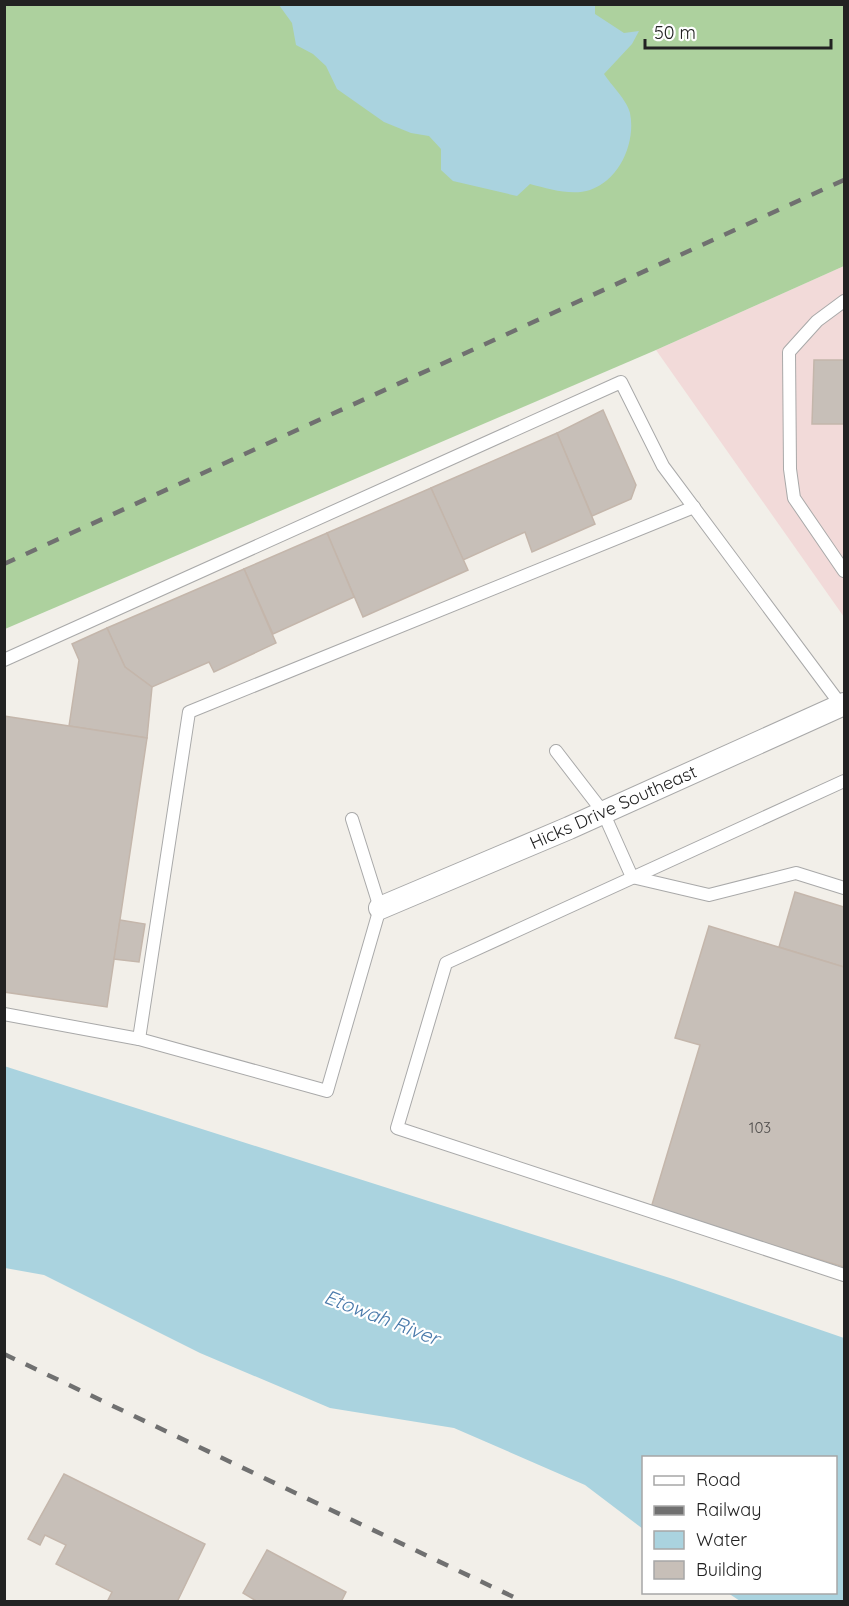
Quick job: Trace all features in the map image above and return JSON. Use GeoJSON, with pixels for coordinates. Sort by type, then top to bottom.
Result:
{"type":"FeatureCollection","features":[{"type":"Feature","properties":{"kind":"street","name":"Hicks Drive Southeast"},"geometry":{"type":"LineString","coordinates":[[380,908],[603,812],[843,704]]}},
{"type":"Feature","properties":{"kind":"lane"},"geometry":{"type":"LineString","coordinates":[[844,300],[817,321],[789,352],[790,469],[794,498],[844,571]]}},
{"type":"Feature","properties":{"kind":"lane"},"geometry":{"type":"LineString","coordinates":[[4,660],[621,382],[663,466],[843,704]]}},
{"type":"Feature","properties":{"kind":"lane"},"geometry":{"type":"LineString","coordinates":[[139,1039],[189,712],[694,507]]}},
{"type":"Feature","properties":{"kind":"lane"},"geometry":{"type":"LineString","coordinates":[[555,751],[603,812],[632,877]]}},
{"type":"Feature","properties":{"kind":"lane"},"geometry":{"type":"LineString","coordinates":[[844,781],[446,963],[397,1128],[844,1275]]}},
{"type":"Feature","properties":{"kind":"lane"},"geometry":{"type":"LineString","coordinates":[[4,1014],[139,1039],[327,1091],[380,908],[352,819]]}},
{"type":"Feature","properties":{"kind":"lane"},"geometry":{"type":"LineString","coordinates":[[632,877],[709,895],[796,873],[844,888]]}},
{"type":"Feature","properties":{"kind":"shaded area"},"geometry":{"type":"Polygon","coordinates":[[[844,266],[844,617],[656,350],[844,266]]]}},
{"type":"Feature","properties":{"kind":"green space"},"geometry":{"type":"Polygon","coordinates":[[[5,5],[844,5],[844,266],[656,350],[5,629],[5,5]]]}},
{"type":"Feature","properties":{"kind":"water"},"geometry":{"type":"Polygon","coordinates":[[[279,5],[595,5],[595,14],[624,33],[639,31],[632,44],[604,74],[630,113],[630,136],[624,159],[610,178],[601,185],[583,192],[560,191],[530,184],[517,196],[453,181],[441,170],[441,149],[429,136],[411,133],[384,122],[337,89],[326,66],[313,54],[296,45],[292,23],[279,5]]]}},
{"type":"Feature","properties":{"kind":"water","name":"Etowah River"},"geometry":{"type":"Polygon","coordinates":[[[4,1066],[673,1279],[844,1338],[844,1601],[740,1601],[730,1594],[837,1594],[837,1456],[642,1456],[642,1528],[585,1485],[454,1428],[330,1408],[200,1353],[44,1275],[5,1268],[4,1066]]]}},
{"type":"Feature","properties":{"kind":"building"},"geometry":{"type":"Polygon","coordinates":[[[814,360],[844,360],[844,424],[812,424],[814,360]]]}},
{"type":"Feature","properties":{"kind":"building"},"geometry":{"type":"Polygon","coordinates":[[[603,410],[636,485],[631,499],[592,516],[557,433],[603,410]]]}},
{"type":"Feature","properties":{"kind":"building"},"geometry":{"type":"Polygon","coordinates":[[[557,433],[595,524],[532,552],[525,532],[463,560],[431,488],[557,433]]]}},
{"type":"Feature","properties":{"kind":"building"},"geometry":{"type":"Polygon","coordinates":[[[431,488],[468,570],[363,617],[327,533],[431,488]]]}},
{"type":"Feature","properties":{"kind":"building"},"geometry":{"type":"Polygon","coordinates":[[[327,533],[354,597],[273,634],[244,569],[327,533]]]}},
{"type":"Feature","properties":{"kind":"building"},"geometry":{"type":"Polygon","coordinates":[[[244,569],[276,643],[214,672],[209,662],[152,687],[125,667],[107,628],[244,569]]]}},
{"type":"Feature","properties":{"kind":"building"},"geometry":{"type":"Polygon","coordinates":[[[107,628],[125,667],[152,687],[147,738],[69,726],[79,660],[72,644],[107,628]]]}},
{"type":"Feature","properties":{"kind":"building"},"geometry":{"type":"Polygon","coordinates":[[[4,716],[147,738],[107,1007],[4,992],[4,716]]]}},
{"type":"Feature","properties":{"kind":"building"},"geometry":{"type":"Polygon","coordinates":[[[795,892],[844,907],[844,967],[779,947],[795,892]]]}},
{"type":"Feature","properties":{"kind":"building"},"geometry":{"type":"Polygon","coordinates":[[[120,920],[145,924],[139,962],[114,959],[120,920]]]}},
{"type":"Feature","properties":{"kind":"building"},"geometry":{"type":"Polygon","coordinates":[[[709,926],[844,967],[844,1267],[651,1208],[700,1045],[675,1038],[709,926]]]}},
{"type":"Feature","properties":{"kind":"building"},"geometry":{"type":"Polygon","coordinates":[[[64,1474],[205,1544],[177,1602],[107,1602],[112,1592],[56,1564],[66,1545],[45,1535],[40,1545],[28,1539],[64,1474]]]}},
{"type":"Feature","properties":{"kind":"building"},"geometry":{"type":"Polygon","coordinates":[[[267,1550],[346,1592],[341,1602],[258,1602],[243,1593],[267,1550]]]}},
{"type":"Feature","properties":{"kind":"railway"},"geometry":{"type":"LineString","coordinates":[[4,564],[844,180]]}},
{"type":"Feature","properties":{"kind":"railway"},"geometry":{"type":"LineString","coordinates":[[4,1354],[524,1602]]}}]}
